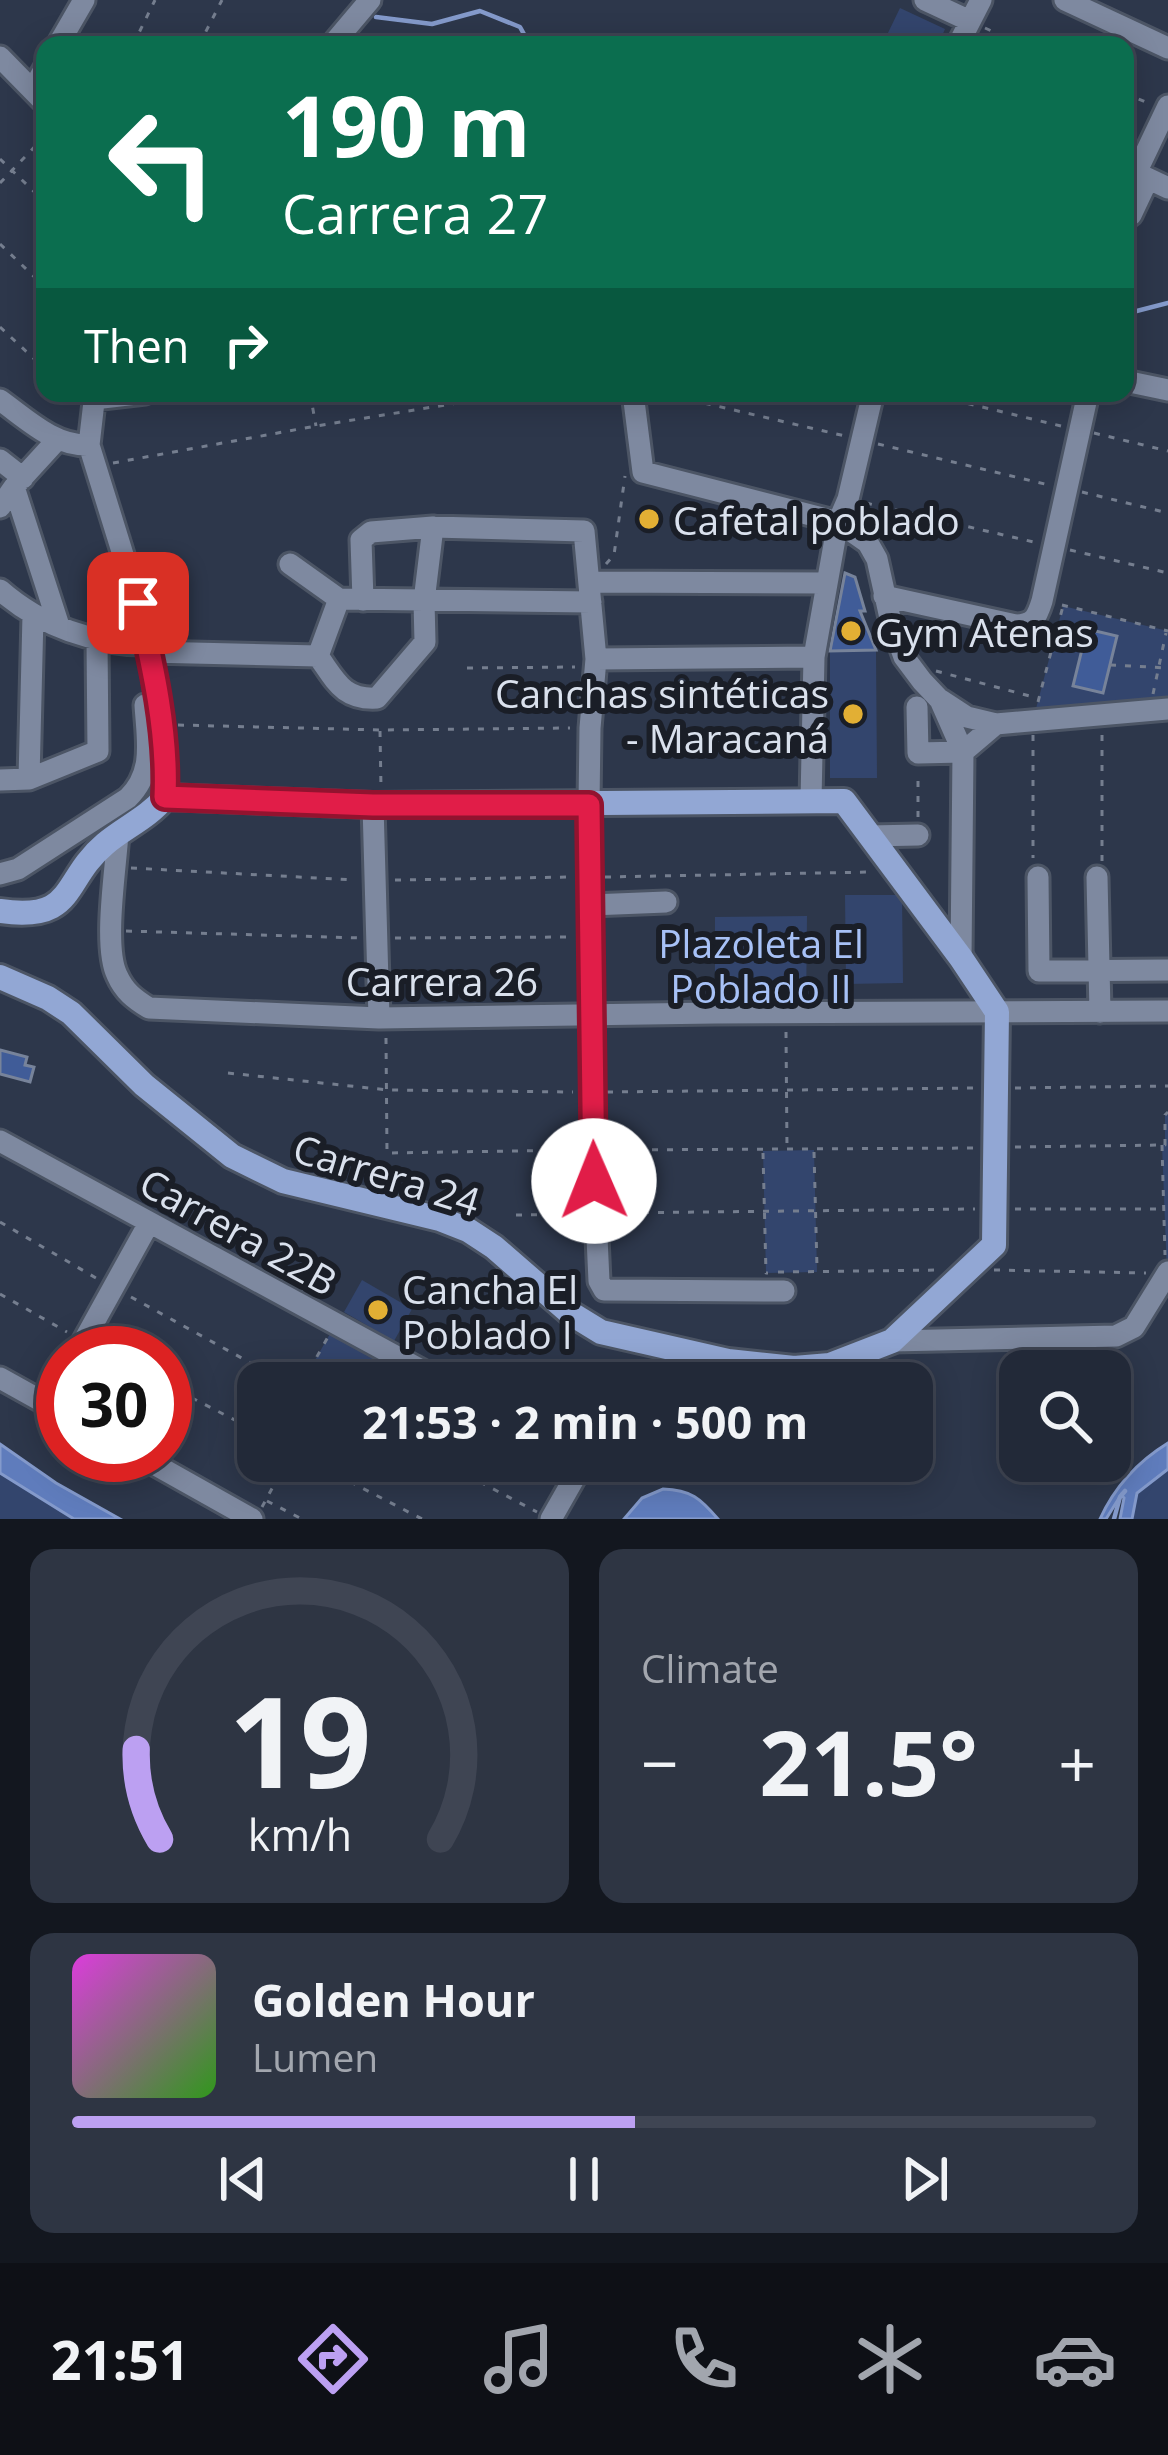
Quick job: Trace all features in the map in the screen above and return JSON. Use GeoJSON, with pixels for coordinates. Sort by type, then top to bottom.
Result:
{"type":"FeatureCollection","features":[{"type":"Feature","properties":{"kind":"main road"},"geometry":{"type":"LineString","coordinates":[[0,910],[28,913],[53,907],[70,891],[90,859],[118,833],[152,813],[165,797],[377,805],[844,801],[997,1012]]}},
{"type":"Feature","properties":{"kind":"main road","name":"Carrera 24"},"geometry":{"type":"LineString","coordinates":[[0,977],[71,1013],[144,1084],[232,1156],[284,1181],[468,1230],[494,1246],[570,1313],[601,1332],[695,1356],[794,1368],[830,1365],[892,1341],[994,1246],[997,1012]]}},
{"type":"Feature","properties":{"kind":"street"},"geometry":{"type":"LineString","coordinates":[[63,36],[84,0]]}},
{"type":"Feature","properties":{"kind":"street"},"geometry":{"type":"LineString","coordinates":[[340,36],[370,0]]}},
{"type":"Feature","properties":{"kind":"street"},"geometry":{"type":"LineString","coordinates":[[925,0],[970,21]]}},
{"type":"Feature","properties":{"kind":"street"},"geometry":{"type":"LineString","coordinates":[[962,36],[981,0]]}},
{"type":"Feature","properties":{"kind":"street"},"geometry":{"type":"LineString","coordinates":[[1065,0],[1168,48]]}},
{"type":"Feature","properties":{"kind":"street"},"geometry":{"type":"LineString","coordinates":[[0,57],[36,93]]}},
{"type":"Feature","properties":{"kind":"street"},"geometry":{"type":"LineString","coordinates":[[1134,209],[1167,109]]}},
{"type":"Feature","properties":{"kind":"street"},"geometry":{"type":"LineString","coordinates":[[1134,383],[1168,390]]}},
{"type":"Feature","properties":{"kind":"street"},"geometry":{"type":"LineString","coordinates":[[0,400],[57,440],[92,456]]}},
{"type":"Feature","properties":{"kind":"street"},"geometry":{"type":"LineString","coordinates":[[95,402],[92,456],[138,603],[161,725],[165,797]]}},
{"type":"Feature","properties":{"kind":"street"},"geometry":{"type":"LineString","coordinates":[[634,402],[643,472],[838,522],[868,543],[908,663],[940,700],[967,717],[996,724]]}},
{"type":"Feature","properties":{"kind":"street"},"geometry":{"type":"LineString","coordinates":[[811,801],[814,657],[838,522],[871,402]]}},
{"type":"Feature","properties":{"kind":"street"},"geometry":{"type":"LineString","coordinates":[[884,596],[1016,625],[1036,618],[1086,402]]}},
{"type":"Feature","properties":{"kind":"street"},"geometry":{"type":"LineString","coordinates":[[0,507],[57,440]]}},
{"type":"Feature","properties":{"kind":"street"},"geometry":{"type":"LineString","coordinates":[[0,460],[18,483],[58,626]]}},
{"type":"Feature","properties":{"kind":"street"},"geometry":{"type":"LineString","coordinates":[[318,656],[342,690],[359,699],[377,698],[425,643],[424,601],[433,527]]}},
{"type":"Feature","properties":{"kind":"street"},"geometry":{"type":"LineString","coordinates":[[363,600],[361,540],[371,532],[433,527],[584,531],[595,663],[589,805],[599,1281],[604,1290],[784,1291]]}},
{"type":"Feature","properties":{"kind":"street"},"geometry":{"type":"LineString","coordinates":[[290,564],[339,599],[363,600],[827,583]]}},
{"type":"Feature","properties":{"kind":"street"},"geometry":{"type":"LineString","coordinates":[[0,590],[18,610],[97,640],[318,656]]}},
{"type":"Feature","properties":{"kind":"street"},"geometry":{"type":"LineString","coordinates":[[318,656],[339,599]]}},
{"type":"Feature","properties":{"kind":"street"},"geometry":{"type":"LineString","coordinates":[[18,610],[29,779]]}},
{"type":"Feature","properties":{"kind":"street"},"geometry":{"type":"LineString","coordinates":[[0,780],[29,779],[98,751],[97,640]]}},
{"type":"Feature","properties":{"kind":"street"},"geometry":{"type":"LineString","coordinates":[[0,874],[18,869],[140,786],[148,748],[146,647]]}},
{"type":"Feature","properties":{"kind":"street"},"geometry":{"type":"LineString","coordinates":[[595,663],[814,657]]}},
{"type":"Feature","properties":{"kind":"street"},"geometry":{"type":"LineString","coordinates":[[940,700],[963,752],[961,958]]}},
{"type":"Feature","properties":{"kind":"street"},"geometry":{"type":"LineString","coordinates":[[917,706],[918,753],[963,752],[996,724],[1036,709],[1102,715],[1159,710]]}},
{"type":"Feature","properties":{"kind":"street"},"geometry":{"type":"LineString","coordinates":[[377,805],[375,880],[382,1018]]}},
{"type":"Feature","properties":{"kind":"street"},"geometry":{"type":"LineString","coordinates":[[111,931],[118,833]]}},
{"type":"Feature","properties":{"kind":"street"},"geometry":{"type":"LineString","coordinates":[[871,836],[918,835]]}},
{"type":"Feature","properties":{"kind":"street"},"geometry":{"type":"LineString","coordinates":[[1035,866],[1039,971],[1168,970]]}},
{"type":"Feature","properties":{"kind":"street"},"geometry":{"type":"LineString","coordinates":[[1100,877],[1100,1012]]}},
{"type":"Feature","properties":{"kind":"street"},"geometry":{"type":"LineString","coordinates":[[591,905],[666,902]]}},
{"type":"Feature","properties":{"kind":"street","name":"Carrera 26"},"geometry":{"type":"LineString","coordinates":[[111,931],[114,970],[129,995],[149,1008],[382,1018],[1168,1011]]}},
{"type":"Feature","properties":{"kind":"street","name":"Carrera 22B"},"geometry":{"type":"LineString","coordinates":[[0,1141],[406,1362]]}},
{"type":"Feature","properties":{"kind":"street"},"geometry":{"type":"LineString","coordinates":[[92,1326],[149,1223]]}},
{"type":"Feature","properties":{"kind":"street"},"geometry":{"type":"LineString","coordinates":[[892,1341],[1116,1336],[1134,1328],[1167,1273]]}},
{"type":"Feature","properties":{"kind":"street"},"geometry":{"type":"LineString","coordinates":[[0,1378],[36,1398]]}},
{"type":"Feature","properties":{"kind":"street"},"geometry":{"type":"LineString","coordinates":[[187,1482],[254,1519]]}},
{"type":"Feature","properties":{"kind":"street"},"geometry":{"type":"LineString","coordinates":[[550,1519],[572,1482]]}},
{"type":"Feature","properties":{"kind":"path"},"geometry":{"type":"LineString","coordinates":[[137,36],[155,0]]}},
{"type":"Feature","properties":{"kind":"path"},"geometry":{"type":"LineString","coordinates":[[204,36],[222,0]]}},
{"type":"Feature","properties":{"kind":"path"},"geometry":{"type":"LineString","coordinates":[[970,21],[1002,36]]}},
{"type":"Feature","properties":{"kind":"path"},"geometry":{"type":"LineString","coordinates":[[1134,96],[1167,109]]}},
{"type":"Feature","properties":{"kind":"path"},"geometry":{"type":"LineString","coordinates":[[0,183],[36,146]]}},
{"type":"Feature","properties":{"kind":"path"},"geometry":{"type":"LineString","coordinates":[[0,159],[36,193]]}},
{"type":"Feature","properties":{"kind":"path"},"geometry":{"type":"LineString","coordinates":[[0,244],[36,278]]}},
{"type":"Feature","properties":{"kind":"path"},"geometry":{"type":"LineString","coordinates":[[0,327],[36,361]]}},
{"type":"Feature","properties":{"kind":"path"},"geometry":{"type":"LineString","coordinates":[[312,402],[316,426]]}},
{"type":"Feature","properties":{"kind":"path"},"geometry":{"type":"LineString","coordinates":[[92,456],[464,402]]}},
{"type":"Feature","properties":{"kind":"path"},"geometry":{"type":"LineString","coordinates":[[699,402],[1168,512]]}},
{"type":"Feature","properties":{"kind":"path"},"geometry":{"type":"LineString","coordinates":[[962,402],[1168,451]]}},
{"type":"Feature","properties":{"kind":"path"},"geometry":{"type":"LineString","coordinates":[[590,592],[614,556],[626,468]]}},
{"type":"Feature","properties":{"kind":"path"},"geometry":{"type":"LineString","coordinates":[[848,499],[1168,573]]}},
{"type":"Feature","properties":{"kind":"path"},"geometry":{"type":"LineString","coordinates":[[1035,866],[1036,709],[1063,606],[1167,631],[1159,668],[1159,710]]}},
{"type":"Feature","properties":{"kind":"path"},"geometry":{"type":"LineString","coordinates":[[467,668],[595,663]]}},
{"type":"Feature","properties":{"kind":"path"},"geometry":{"type":"LineString","coordinates":[[908,663],[1036,709]]}},
{"type":"Feature","properties":{"kind":"path"},"geometry":{"type":"LineString","coordinates":[[1110,665],[1168,668]]}},
{"type":"Feature","properties":{"kind":"path"},"geometry":{"type":"LineString","coordinates":[[1100,877],[1102,715]]}},
{"type":"Feature","properties":{"kind":"path"},"geometry":{"type":"LineString","coordinates":[[161,725],[590,728]]}},
{"type":"Feature","properties":{"kind":"path"},"geometry":{"type":"LineString","coordinates":[[377,805],[380,730]]}},
{"type":"Feature","properties":{"kind":"path"},"geometry":{"type":"LineString","coordinates":[[918,753],[918,835]]}},
{"type":"Feature","properties":{"kind":"path"},"geometry":{"type":"LineString","coordinates":[[116,867],[375,880],[897,872]]}},
{"type":"Feature","properties":{"kind":"path"},"geometry":{"type":"LineString","coordinates":[[111,931],[377,938],[592,937]]}},
{"type":"Feature","properties":{"kind":"path"},"geometry":{"type":"LineString","coordinates":[[786,1012],[787,1150]]}},
{"type":"Feature","properties":{"kind":"path"},"geometry":{"type":"LineString","coordinates":[[382,1018],[387,1153]]}},
{"type":"Feature","properties":{"kind":"path"},"geometry":{"type":"LineString","coordinates":[[228,1073],[388,1090],[592,1093],[1168,1085]]}},
{"type":"Feature","properties":{"kind":"path"},"geometry":{"type":"LineString","coordinates":[[1167,1273],[1163,1209],[1168,1112]]}},
{"type":"Feature","properties":{"kind":"path"},"geometry":{"type":"LineString","coordinates":[[787,1150],[814,1150],[817,1272],[766,1273],[763,1151],[787,1150]]}},
{"type":"Feature","properties":{"kind":"path"},"geometry":{"type":"LineString","coordinates":[[516,1215],[1163,1209]]}},
{"type":"Feature","properties":{"kind":"path"},"geometry":{"type":"LineString","coordinates":[[0,1222],[248,1362]]}},
{"type":"Feature","properties":{"kind":"path"},"geometry":{"type":"LineString","coordinates":[[0,1294],[48,1326]]}},
{"type":"Feature","properties":{"kind":"path"},"geometry":{"type":"LineString","coordinates":[[314,1362],[335,1324]]}},
{"type":"Feature","properties":{"kind":"path"},"geometry":{"type":"LineString","coordinates":[[192,1398],[237,1421]]}},
{"type":"Feature","properties":{"kind":"path"},"geometry":{"type":"LineString","coordinates":[[254,1519],[276,1482]]}},
{"type":"Feature","properties":{"kind":"path"},"geometry":{"type":"LineString","coordinates":[[350,1482],[422,1519]]}},
{"type":"Feature","properties":{"kind":"path"},"geometry":{"type":"LineString","coordinates":[[480,1482],[550,1519]]}},
{"type":"Feature","properties":{"kind":"path"},"geometry":{"type":"LineString","coordinates":[[266,1500],[302,1519]]}},
{"type":"Feature","properties":{"kind":"green space"},"geometry":{"type":"Polygon","coordinates":[[[900,8],[945,29],[942,36],[886,36],[900,8]]]}},
{"type":"Feature","properties":{"kind":"green space"},"geometry":{"type":"Polygon","coordinates":[[[1063,606],[1168,631],[1168,709],[1033,720],[1063,606]]]}},
{"type":"Feature","properties":{"kind":"green space","name":"Canchas sintéticas - Maracaná"},"geometry":{"type":"Polygon","coordinates":[[[876,650],[877,778],[830,778],[830,651],[876,650]]]}},
{"type":"Feature","properties":{"kind":"green space"},"geometry":{"type":"Polygon","coordinates":[[[845,895],[902,895],[903,983],[846,984],[845,895]]]}},
{"type":"Feature","properties":{"kind":"green space","name":"Plazoleta El Poblado II"},"geometry":{"type":"Polygon","coordinates":[[[807,916],[806,1013],[715,1013],[715,917],[807,916]]]}},
{"type":"Feature","properties":{"kind":"green space"},"geometry":{"type":"Polygon","coordinates":[[[1168,1112],[1168,1272],[1167,1274],[1162,1145],[1168,1112]]]}},
{"type":"Feature","properties":{"kind":"green space"},"geometry":{"type":"Polygon","coordinates":[[[814,1150],[817,1272],[766,1273],[763,1151],[814,1150]]]}},
{"type":"Feature","properties":{"kind":"green space","name":"Cancha El Poblado I"},"geometry":{"type":"Polygon","coordinates":[[[362,1280],[412,1309],[394,1341],[344,1312],[362,1280]]]}},
{"type":"Feature","properties":{"kind":"green space"},"geometry":{"type":"Polygon","coordinates":[[[335,1325],[388,1351],[382,1362],[314,1362],[335,1325]]]}},
{"type":"Feature","properties":{"kind":"green space"},"geometry":{"type":"Polygon","coordinates":[[[1168,1469],[1168,1519],[1132,1519],[1137,1493],[1168,1469]]]}},
{"type":"Feature","properties":{"kind":"green space"},"geometry":{"type":"Polygon","coordinates":[[[0,1473],[74,1519],[0,1519],[0,1473]]]}},
{"type":"Feature","properties":{"kind":"shaded area"},"geometry":{"type":"Polygon","coordinates":[[[1168,1443],[1168,1469],[1137,1493],[1132,1519],[1120,1519],[1121,1495],[1106,1519],[1100,1519],[1124,1482],[1131,1482],[1131,1473],[1168,1443]]]}},
{"type":"Feature","properties":{"kind":"shaded area"},"geometry":{"type":"Polygon","coordinates":[[[0,1444],[36,1469],[36,1482],[55,1482],[120,1519],[74,1519],[0,1473],[0,1444]]]}},
{"type":"Feature","properties":{"kind":"shaded area"},"geometry":{"type":"Polygon","coordinates":[[[663,1489],[694,1496],[718,1519],[624,1519],[642,1498],[663,1489]]]}},
{"type":"Feature","properties":{"kind":"building","name":"Gym Atenas"},"geometry":{"type":"Polygon","coordinates":[[[845,573],[855,577],[865,611],[860,611],[876,650],[830,651],[845,573]]]}},
{"type":"Feature","properties":{"kind":"building"},"geometry":{"type":"Polygon","coordinates":[[[1087,629],[1117,636],[1103,693],[1073,686],[1087,629]]]}},
{"type":"Feature","properties":{"kind":"building"},"geometry":{"type":"Polygon","coordinates":[[[0,1050],[27,1057],[25,1065],[34,1067],[30,1082],[0,1074],[0,1050]]]}},
{"type":"Feature","properties":{"kind":"waterway"},"geometry":{"type":"LineString","coordinates":[[376,17],[432,24],[480,11],[520,27],[525,36]]}},
{"type":"Feature","properties":{"kind":"waterway"},"geometry":{"type":"LineString","coordinates":[[1134,312],[1168,303]]}},
{"type":"Feature","properties":{"kind":"waterway"},"geometry":{"type":"LineString","coordinates":[[1114,1519],[1125,1491]]}},
{"type":"Feature","properties":{"kind":"place","name":"Cafetal poblado"},"geometry":{"type":"Point","coordinates":[649,519]}},
{"type":"Feature","properties":{"kind":"place","name":"Gym Atenas"},"geometry":{"type":"Point","coordinates":[851,631]}},
{"type":"Feature","properties":{"kind":"place","name":"Canchas sintéticas - Maracaná"},"geometry":{"type":"Point","coordinates":[853,714]}},
{"type":"Feature","properties":{"kind":"place","name":"Cancha El Poblado I"},"geometry":{"type":"Point","coordinates":[378,1310]}},
{"type":"Feature","properties":{"kind":"route"},"geometry":{"type":"LineString","coordinates":[[138,603],[157,694],[165,797],[373,805],[589,805],[594,1181]]}}]}
